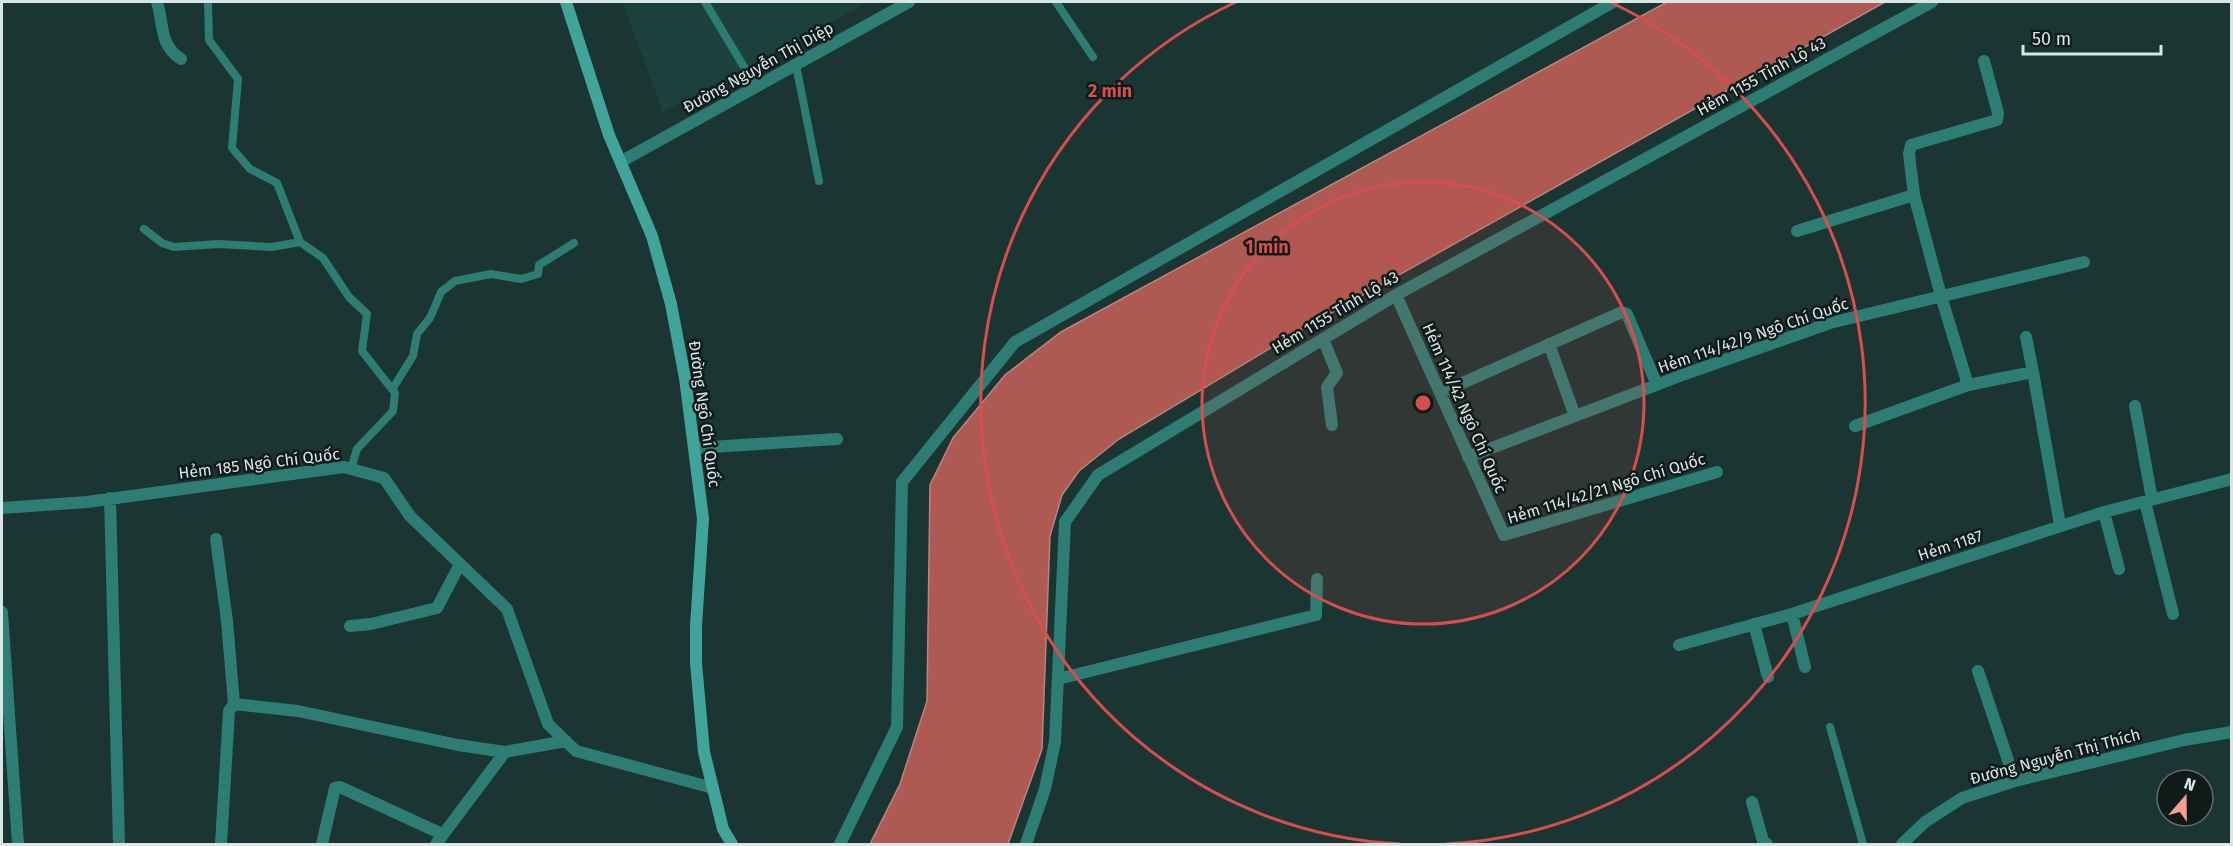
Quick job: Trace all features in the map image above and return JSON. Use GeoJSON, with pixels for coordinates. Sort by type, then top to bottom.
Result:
{"type":"FeatureCollection","features":[{"type":"Feature","properties":{"kind":"main road","name":"Đường Ngô Chí Quốc"},"geometry":{"type":"LineString","coordinates":[[566,2],[609,135],[652,236],[671,304],[686,378],[703,519],[696,663],[704,753],[723,829],[732,844]]}},
{"type":"Feature","properties":{"kind":"street"},"geometry":{"type":"LineString","coordinates":[[157,2],[165,41],[170,52],[181,59]]}},
{"type":"Feature","properties":{"kind":"street","name":"Đường Nguyễn Thị Diệp"},"geometry":{"type":"LineString","coordinates":[[622,161],[909,2]]}},
{"type":"Feature","properties":{"kind":"street"},"geometry":{"type":"LineString","coordinates":[[840,844],[897,727],[902,482],[1015,342],[1613,2]]}},
{"type":"Feature","properties":{"kind":"street","name":"Hẻm 1155 Tỉnh Lộ 43"},"geometry":{"type":"LineString","coordinates":[[1026,844],[1045,789],[1055,742],[1065,522],[1098,475],[1396,295],[1932,2]]}},
{"type":"Feature","properties":{"kind":"street"},"geometry":{"type":"LineString","coordinates":[[1968,385],[1941,297],[1914,195],[1909,154],[1911,145],[1997,120],[1998,113],[1984,61]]}},
{"type":"Feature","properties":{"kind":"street"},"geometry":{"type":"LineString","coordinates":[[1797,231],[1914,195]]}},
{"type":"Feature","properties":{"kind":"street","name":"Hẻm 114/42/9 Ngô Chí Quốc"},"geometry":{"type":"LineString","coordinates":[[1468,457],[1657,385],[1830,323],[2084,262]]}},
{"type":"Feature","properties":{"kind":"street","name":"Hẻm 114/42 Ngô Chí Quốc"},"geometry":{"type":"LineString","coordinates":[[1396,295],[1504,535]]}},
{"type":"Feature","properties":{"kind":"street"},"geometry":{"type":"LineString","coordinates":[[1440,393],[1622,312],[1628,314],[1657,385]]}},
{"type":"Feature","properties":{"kind":"street"},"geometry":{"type":"LineString","coordinates":[[2026,337],[2060,525]]}},
{"type":"Feature","properties":{"kind":"street"},"geometry":{"type":"LineString","coordinates":[[1323,339],[1337,373],[1327,387],[1332,425]]}},
{"type":"Feature","properties":{"kind":"street"},"geometry":{"type":"LineString","coordinates":[[1550,344],[1575,416]]}},
{"type":"Feature","properties":{"kind":"street"},"geometry":{"type":"LineString","coordinates":[[1855,426],[1968,385],[2033,372]]}},
{"type":"Feature","properties":{"kind":"street"},"geometry":{"type":"LineString","coordinates":[[2135,406],[2148,501],[2173,614]]}},
{"type":"Feature","properties":{"kind":"street"},"geometry":{"type":"LineString","coordinates":[[695,448],[837,439]]}},
{"type":"Feature","properties":{"kind":"street","name":"Hẻm 185 Ngô Chí Quốc"},"geometry":{"type":"LineString","coordinates":[[2,508],[87,501],[344,467],[384,478],[411,516],[507,609],[548,724],[566,741],[576,750],[713,788]]}},
{"type":"Feature","properties":{"kind":"street","name":"Hẻm 114/42/21 Ngô Chí Quốc"},"geometry":{"type":"LineString","coordinates":[[1504,535],[1717,472]]}},
{"type":"Feature","properties":{"kind":"street","name":"Hẻm 1187"},"geometry":{"type":"LineString","coordinates":[[1679,645],[1792,614],[2060,525],[2232,479]]}},
{"type":"Feature","properties":{"kind":"street"},"geometry":{"type":"LineString","coordinates":[[110,498],[119,844]]}},
{"type":"Feature","properties":{"kind":"street"},"geometry":{"type":"LineString","coordinates":[[2104,512],[2119,570]]}},
{"type":"Feature","properties":{"kind":"street"},"geometry":{"type":"LineString","coordinates":[[216,539],[227,621],[234,704],[229,711],[221,844]]}},
{"type":"Feature","properties":{"kind":"street"},"geometry":{"type":"LineString","coordinates":[[350,626],[371,624],[437,608],[460,564]]}},
{"type":"Feature","properties":{"kind":"street"},"geometry":{"type":"LineString","coordinates":[[1058,679],[1316,615],[1317,579]]}},
{"type":"Feature","properties":{"kind":"street"},"geometry":{"type":"LineString","coordinates":[[2,612],[18,844]]}},
{"type":"Feature","properties":{"kind":"street"},"geometry":{"type":"LineString","coordinates":[[1792,614],[1805,667]]}},
{"type":"Feature","properties":{"kind":"street"},"geometry":{"type":"LineString","coordinates":[[1754,624],[1767,677]]}},
{"type":"Feature","properties":{"kind":"street"},"geometry":{"type":"LineString","coordinates":[[1978,671],[2015,781]]}},
{"type":"Feature","properties":{"kind":"street"},"geometry":{"type":"LineString","coordinates":[[234,704],[298,711],[458,745],[505,752],[566,741]]}},
{"type":"Feature","properties":{"kind":"street","name":"Đường Nguyễn Thị Thích"},"geometry":{"type":"LineString","coordinates":[[1902,844],[1925,822],[1962,798],[2015,781],[2184,740],[2232,732]]}},
{"type":"Feature","properties":{"kind":"street"},"geometry":{"type":"LineString","coordinates":[[322,844],[335,788],[439,839],[505,752]]}},
{"type":"Feature","properties":{"kind":"street"},"geometry":{"type":"LineString","coordinates":[[1752,802],[1763,841],[1767,844]]}},
{"type":"Feature","properties":{"kind":"lane"},"geometry":{"type":"LineString","coordinates":[[208,2],[209,40],[238,80],[232,148],[250,170],[277,183],[300,242],[323,258],[349,297],[367,314],[362,351],[395,393],[393,411],[357,449],[351,469]]}},
{"type":"Feature","properties":{"kind":"lane"},"geometry":{"type":"LineString","coordinates":[[705,2],[756,87]]}},
{"type":"Feature","properties":{"kind":"lane"},"geometry":{"type":"LineString","coordinates":[[1056,2],[1094,57]]}},
{"type":"Feature","properties":{"kind":"lane"},"geometry":{"type":"LineString","coordinates":[[796,65],[819,181]]}},
{"type":"Feature","properties":{"kind":"lane"},"geometry":{"type":"LineString","coordinates":[[144,229],[162,243],[174,247],[218,244],[272,247],[300,242]]}},
{"type":"Feature","properties":{"kind":"lane"},"geometry":{"type":"LineString","coordinates":[[393,388],[413,356],[417,334],[430,318],[441,292],[455,281],[491,274],[520,279],[538,274],[539,265],[574,243]]}},
{"type":"Feature","properties":{"kind":"lane"},"geometry":{"type":"LineString","coordinates":[[1830,727],[1863,844]]}},
{"type":"Feature","properties":{"kind":"shaded area"},"geometry":{"type":"Polygon","coordinates":[[[622,2],[869,2],[663,112],[622,2]]]}},
{"type":"Feature","properties":{"kind":"shaded area"},"geometry":{"type":"Polygon","coordinates":[[[1667,2],[1885,2],[1292,335],[1119,439],[1079,471],[1062,495],[1050,536],[1042,749],[1008,844],[870,844],[900,784],[927,701],[930,485],[953,438],[1005,375],[1061,332],[1667,2]]]}}]}
